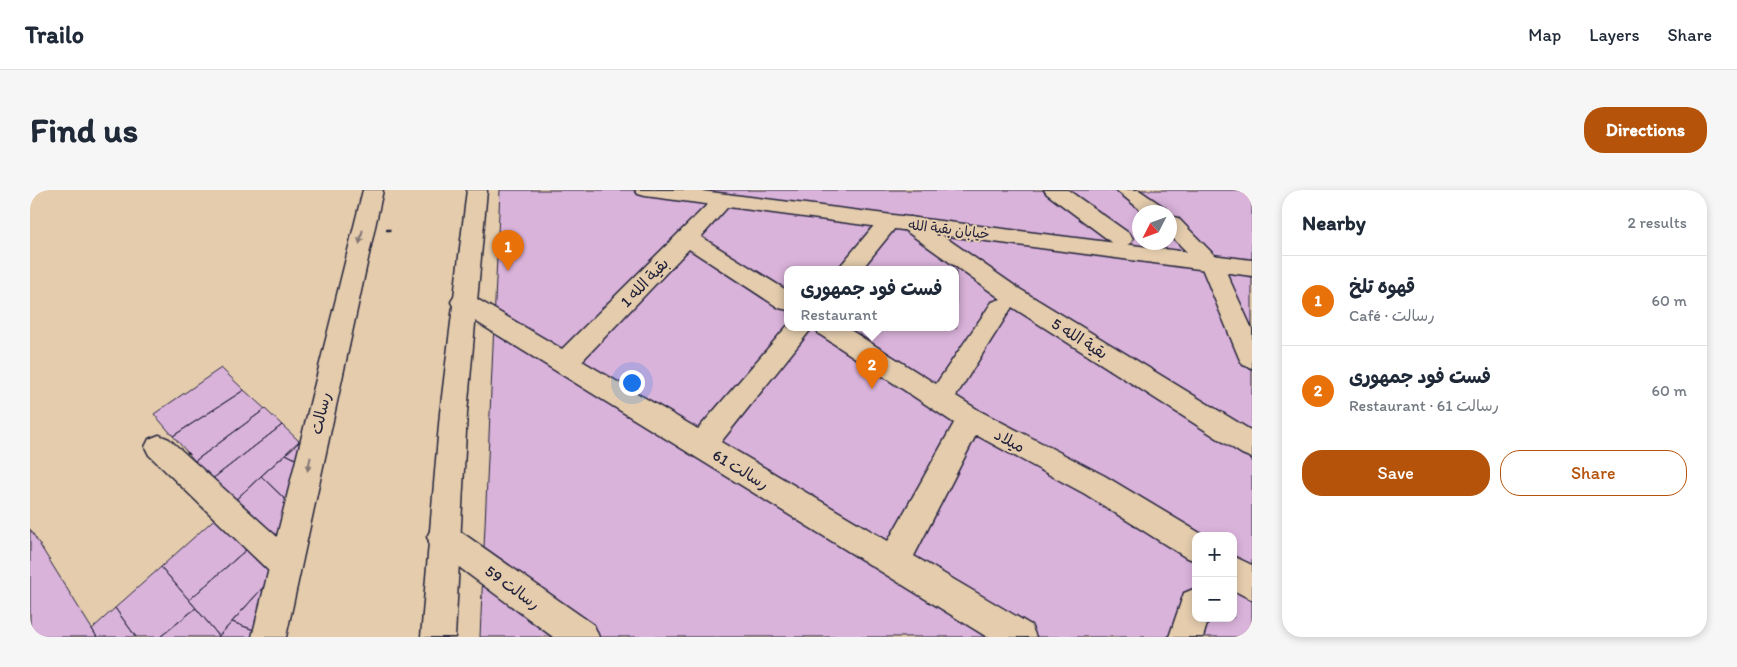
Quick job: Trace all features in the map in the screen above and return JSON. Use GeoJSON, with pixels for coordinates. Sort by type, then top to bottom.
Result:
{"type":"FeatureCollection","features":[{"type":"Feature","properties":{"kind":"main road","name":"رسالت"},"geometry":{"type":"LineString","coordinates":[[269,637],[373,190]]}},
{"type":"Feature","properties":{"kind":"main road"},"geometry":{"type":"LineString","coordinates":[[438,637],[443,536],[463,302],[477,190]]}},
{"type":"Feature","properties":{"kind":"main road","name":"خیابان بقیة الله"},"geometry":{"type":"LineString","coordinates":[[645,190],[694,196],[730,195],[900,223],[1252,268]]}},
{"type":"Feature","properties":{"kind":"main road"},"geometry":{"type":"LineString","coordinates":[[1054,190],[1122,239]]}},
{"type":"Feature","properties":{"kind":"main road"},"geometry":{"type":"LineString","coordinates":[[1126,190],[1146,205]]}},
{"type":"Feature","properties":{"kind":"main road","name":"بقیة الله 1"},"geometry":{"type":"LineString","coordinates":[[564,363],[730,195]]}},
{"type":"Feature","properties":{"kind":"main road"},"geometry":{"type":"LineString","coordinates":[[852,266],[900,223]]}},
{"type":"Feature","properties":{"kind":"main road","name":"بقیة الله 5"},"geometry":{"type":"LineString","coordinates":[[900,223],[1252,446]]}},
{"type":"Feature","properties":{"kind":"main road"},"geometry":{"type":"LineString","coordinates":[[1177,230],[1211,263],[1252,358]]}},
{"type":"Feature","properties":{"kind":"main road"},"geometry":{"type":"LineString","coordinates":[[687,238],[784,299]]}},
{"type":"Feature","properties":{"kind":"main road","name":"رسالت 61"},"geometry":{"type":"LineString","coordinates":[[463,302],[1019,637]]}},
{"type":"Feature","properties":{"kind":"main road"},"geometry":{"type":"LineString","coordinates":[[940,399],[1001,308]]}},
{"type":"Feature","properties":{"kind":"main road"},"geometry":{"type":"LineString","coordinates":[[702,446],[798,331]]}},
{"type":"Feature","properties":{"kind":"main road","name":"میلاد"},"geometry":{"type":"LineString","coordinates":[[833,331],[970,419],[1095,485],[1192,545]]}},
{"type":"Feature","properties":{"kind":"main road"},"geometry":{"type":"LineString","coordinates":[[894,562],[970,419]]}},
{"type":"Feature","properties":{"kind":"main road"},"geometry":{"type":"LineString","coordinates":[[159,447],[285,565]]}},
{"type":"Feature","properties":{"kind":"main road","name":"رسالت 59"},"geometry":{"type":"LineString","coordinates":[[443,536],[582,637]]}},
{"type":"Feature","properties":{"kind":"main road"},"geometry":{"type":"LineString","coordinates":[[1237,574],[1252,584]]}},
{"type":"Feature","properties":{"kind":"main road"},"geometry":{"type":"LineString","coordinates":[[1186,637],[1192,617]]}},
{"type":"Feature","properties":{"kind":"building"},"geometry":{"type":"Polygon","coordinates":[[[500,190],[1252,190],[1252,637],[480,637],[500,190]]]}},
{"type":"Feature","properties":{"kind":"building"},"geometry":{"type":"Polygon","coordinates":[[[221,368],[244,390],[173,436],[154,414],[221,368]]]}},
{"type":"Feature","properties":{"kind":"building"},"geometry":{"type":"Polygon","coordinates":[[[244,390],[265,409],[195,461],[173,436],[244,390]]]}},
{"type":"Feature","properties":{"kind":"building"},"geometry":{"type":"Polygon","coordinates":[[[265,409],[282,425],[211,480],[195,461],[265,409]]]}},
{"type":"Feature","properties":{"kind":"building"},"geometry":{"type":"Polygon","coordinates":[[[282,425],[299,441],[231,504],[211,480],[282,425]]]}},
{"type":"Feature","properties":{"kind":"building"},"geometry":{"type":"Polygon","coordinates":[[[310,432],[303,463],[286,454],[310,432]]]}},
{"type":"Feature","properties":{"kind":"building"},"geometry":{"type":"Polygon","coordinates":[[[286,454],[303,463],[292,506],[261,476],[286,454]]]}},
{"type":"Feature","properties":{"kind":"building"},"geometry":{"type":"Polygon","coordinates":[[[261,476],[292,506],[282,548],[231,504],[261,476]]]}},
{"type":"Feature","properties":{"kind":"building"},"geometry":{"type":"Polygon","coordinates":[[[231,504],[265,533],[189,600],[161,567],[231,504]]]}},
{"type":"Feature","properties":{"kind":"building"},"geometry":{"type":"Polygon","coordinates":[[[30,529],[92,629],[97,637],[30,637],[30,529]]]}},
{"type":"Feature","properties":{"kind":"building"},"geometry":{"type":"Polygon","coordinates":[[[265,533],[277,572],[219,636],[189,600],[265,533]]]}},
{"type":"Feature","properties":{"kind":"building"},"geometry":{"type":"Polygon","coordinates":[[[161,567],[196,608],[160,637],[136,637],[115,608],[161,567]]]}},
{"type":"Feature","properties":{"kind":"building"},"geometry":{"type":"Polygon","coordinates":[[[277,572],[262,633],[232,622],[277,572]]]}},
{"type":"Feature","properties":{"kind":"building"},"geometry":{"type":"Polygon","coordinates":[[[115,608],[136,637],[97,637],[92,629],[115,608]]]}},
{"type":"Feature","properties":{"kind":"building"},"geometry":{"type":"Polygon","coordinates":[[[196,608],[218,637],[160,637],[196,608]]]}},
{"type":"Feature","properties":{"kind":"building"},"geometry":{"type":"Polygon","coordinates":[[[232,622],[262,633],[261,637],[218,637],[232,622]]]}},
{"type":"Feature","properties":{"kind":"place","name":"قهوه تلخ"},"geometry":{"type":"Point","coordinates":[508,271]}},
{"type":"Feature","properties":{"kind":"place","name":"فست فود جمهوری"},"geometry":{"type":"Point","coordinates":[872,389]}}]}
